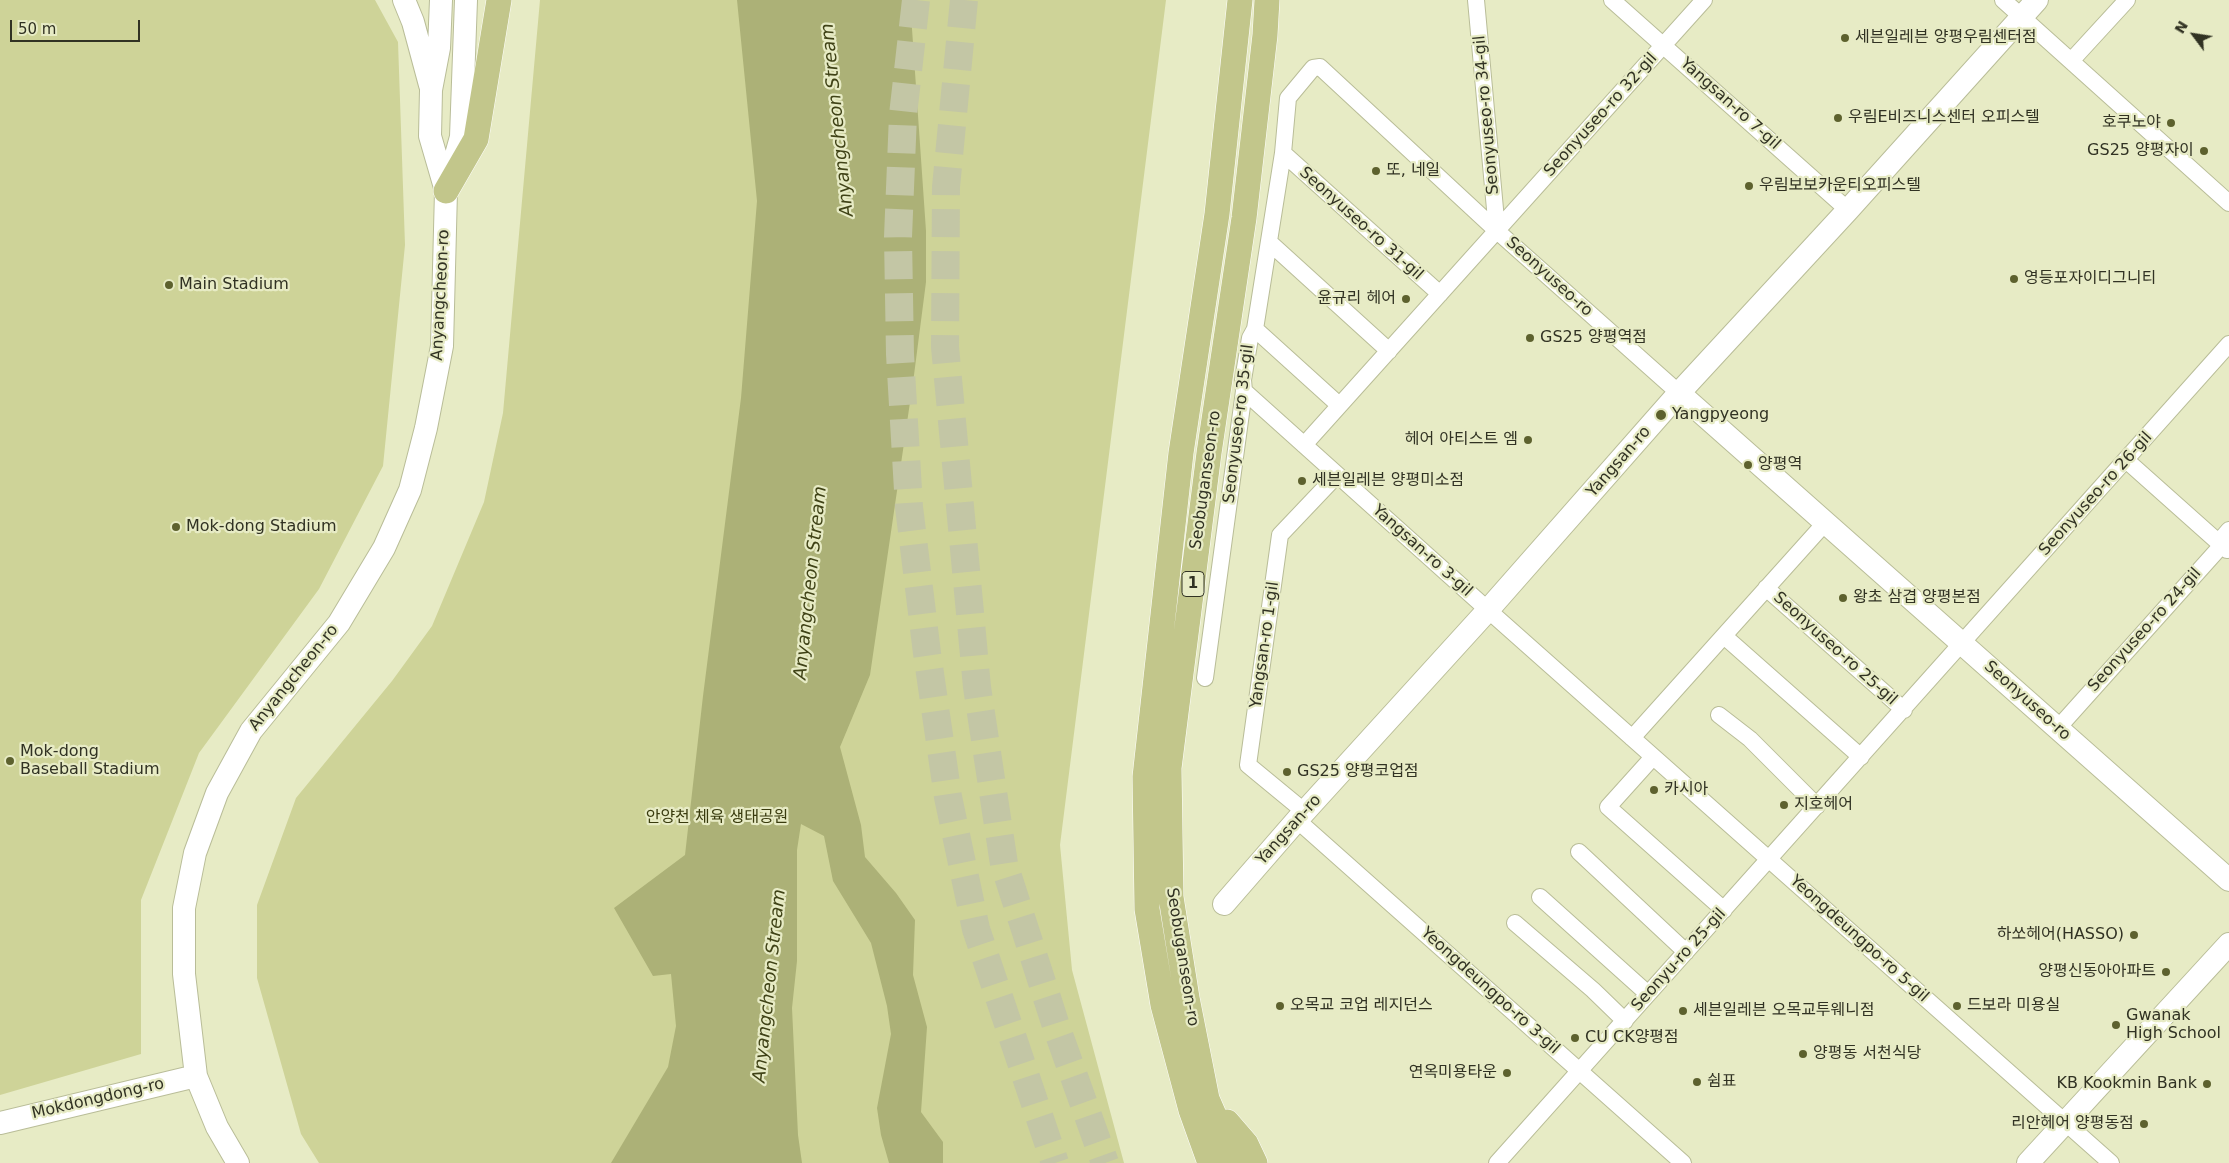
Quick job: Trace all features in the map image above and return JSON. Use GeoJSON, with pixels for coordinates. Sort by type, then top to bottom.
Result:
{"type":"FeatureCollection","features":[{"type":"Feature","properties":{"kind":"main road"},"geometry":{"type":"LineString","coordinates":[[446,191],[476,139],[499,0]]}},
{"type":"Feature","properties":{"kind":"main road","name":"Seobuganseon-ro"},"geometry":{"type":"LineString","coordinates":[[1235,1163],[1199,1104],[1163,1005],[1147,910],[1145,776],[1181,453],[1217,214],[1238,33],[1240,0]]}},
{"type":"Feature","properties":{"kind":"main road","name":"Seobuganseon-ro"},"geometry":{"type":"LineString","coordinates":[[1210,1163],[1199,1104],[1187,998],[1171,897],[1169,768],[1209,453],[1244,218],[1266,35],[1267,0]]}},
{"type":"Feature","properties":{"kind":"main road"},"geometry":{"type":"LineString","coordinates":[[1195,1163],[1188,1127],[1199,1104],[1246,1144],[1255,1163]]}},
{"type":"Feature","properties":{"kind":"street"},"geometry":{"type":"LineString","coordinates":[[404,0],[413,22],[431,90]]}},
{"type":"Feature","properties":{"kind":"street","name":"Anyangcheon-ro"},"geometry":{"type":"LineString","coordinates":[[441,0],[439,48],[431,90],[430,136],[446,191]]}},
{"type":"Feature","properties":{"kind":"street","name":"Anyangcheon-ro"},"geometry":{"type":"LineString","coordinates":[[238,1163],[217,1127],[196,1076],[184,974],[184,908],[195,854],[217,793],[251,731],[339,623],[384,548],[410,490],[426,428],[442,346],[446,191],[461,138],[466,0]]}},
{"type":"Feature","properties":{"kind":"street","name":"Seonyuseo-ro 34-gil"},"geometry":{"type":"LineString","coordinates":[[1476,0],[1497,230]]}},
{"type":"Feature","properties":{"kind":"street","name":"Yangsan-ro 7-gil"},"geometry":{"type":"LineString","coordinates":[[1612,0],[1848,210]]}},
{"type":"Feature","properties":{"kind":"street","name":"Seonyuseo-ro 32-gil"},"geometry":{"type":"LineString","coordinates":[[1497,230],[1704,0]]}},
{"type":"Feature","properties":{"kind":"street"},"geometry":{"type":"LineString","coordinates":[[2003,0],[2229,203]]}},
{"type":"Feature","properties":{"kind":"street","name":"Yangsan-ro"},"geometry":{"type":"LineString","coordinates":[[1224,904],[1301,816],[1488,610],[1679,393],[1848,210],[2037,0]]}},
{"type":"Feature","properties":{"kind":"street"},"geometry":{"type":"LineString","coordinates":[[2071,62],[2127,0]]}},
{"type":"Feature","properties":{"kind":"street","name":"Seonyuseo-ro"},"geometry":{"type":"LineString","coordinates":[[1320,67],[1497,230],[1679,393],[2229,880]]}},
{"type":"Feature","properties":{"kind":"street","name":"Seonyuseo-ro 35-gil"},"geometry":{"type":"LineString","coordinates":[[1205,678],[1244,391],[1243,380],[1250,338],[1256,329],[1283,153],[1288,98],[1313,68],[1320,67]]}},
{"type":"Feature","properties":{"kind":"street","name":"Seonyuseo-ro 31-gil"},"geometry":{"type":"LineString","coordinates":[[1283,153],[1440,294]]}},
{"type":"Feature","properties":{"kind":"street"},"geometry":{"type":"LineString","coordinates":[[1304,445],[1497,230]]}},
{"type":"Feature","properties":{"kind":"street"},"geometry":{"type":"LineString","coordinates":[[1269,242],[1389,351]]}},
{"type":"Feature","properties":{"kind":"street"},"geometry":{"type":"LineString","coordinates":[[1256,329],[1339,405]]}},
{"type":"Feature","properties":{"kind":"street","name":"Seonyuseo-ro 26-gil"},"geometry":{"type":"LineString","coordinates":[[1963,644],[2229,344]]}},
{"type":"Feature","properties":{"kind":"street","name":"Yangsan-ro 3-gil"},"geometry":{"type":"LineString","coordinates":[[1244,391],[1488,610]]}},
{"type":"Feature","properties":{"kind":"street"},"geometry":{"type":"LineString","coordinates":[[2126,460],[2225,548]]}},
{"type":"Feature","properties":{"kind":"street","name":"Yangsan-ro 1-gil"},"geometry":{"type":"LineString","coordinates":[[1301,816],[1248,764],[1280,535],[1337,474]]}},
{"type":"Feature","properties":{"kind":"street"},"geometry":{"type":"LineString","coordinates":[[1632,738],[1825,523]]}},
{"type":"Feature","properties":{"kind":"street","name":"Seonyuseo-ro 24-gil"},"geometry":{"type":"LineString","coordinates":[[2058,728],[2225,548],[2223,537],[2229,530]]}},
{"type":"Feature","properties":{"kind":"street","name":"Seonyuseo-ro 25-gil"},"geometry":{"type":"LineString","coordinates":[[1766,588],[1904,710]]}},
{"type":"Feature","properties":{"kind":"street","name":"Yeongdeungpo-ro 5-gil"},"geometry":{"type":"LineString","coordinates":[[1488,610],[2111,1163]]}},
{"type":"Feature","properties":{"kind":"street"},"geometry":{"type":"LineString","coordinates":[[1724,636],[1861,758]]}},
{"type":"Feature","properties":{"kind":"street","name":"Seonyu-ro 25-gil"},"geometry":{"type":"LineString","coordinates":[[1498,1163],[1963,644]]}},
{"type":"Feature","properties":{"kind":"street"},"geometry":{"type":"LineString","coordinates":[[1719,715],[1750,739],[1817,806]]}},
{"type":"Feature","properties":{"kind":"street"},"geometry":{"type":"LineString","coordinates":[[1653,757],[1608,807],[1724,910]]}},
{"type":"Feature","properties":{"kind":"street","name":"Yeongdeungpo-ro 3-gil"},"geometry":{"type":"LineString","coordinates":[[1301,816],[1579,1071],[1683,1163]]}},
{"type":"Feature","properties":{"kind":"street"},"geometry":{"type":"LineString","coordinates":[[1579,852],[1686,952]]}},
{"type":"Feature","properties":{"kind":"street"},"geometry":{"type":"LineString","coordinates":[[1540,897],[1648,994]]}},
{"type":"Feature","properties":{"kind":"street"},"geometry":{"type":"LineString","coordinates":[[1514,923],[1625,1021]]}},
{"type":"Feature","properties":{"kind":"street"},"geometry":{"type":"LineString","coordinates":[[2028,1163],[2229,944]]}},
{"type":"Feature","properties":{"kind":"street","name":"Mokdongdong-ro"},"geometry":{"type":"LineString","coordinates":[[0,1123],[196,1076]]}},
{"type":"Feature","properties":{"kind":"green space","name":"Mok-dong Stadium"},"geometry":{"type":"Polygon","coordinates":[[[0,0],[375,0],[398,42],[405,245],[383,466],[319,589],[199,753],[141,900],[141,1054],[0,1095],[0,0]]]}},
{"type":"Feature","properties":{"kind":"green space","name":"안양천 체육 생태공원"},"geometry":{"type":"Polygon","coordinates":[[[540,0],[1166,0],[1060,845],[1072,970],[1124,1163],[319,1163],[301,1134],[257,978],[257,905],[296,798],[392,681],[432,626],[484,502],[503,413],[540,0]]]}},
{"type":"Feature","properties":{"kind":"water","name":"Anyangcheon Stream"},"geometry":{"type":"Polygon","coordinates":[[[737,0],[910,0],[926,231],[926,282],[870,675],[840,747],[861,825],[865,857],[896,893],[915,920],[913,975],[927,1027],[921,1112],[943,1142],[943,1163],[889,1163],[881,1135],[877,1108],[891,1034],[887,1006],[871,943],[833,881],[824,836],[801,824],[797,850],[797,961],[792,1008],[798,1135],[802,1163],[611,1163],[668,1067],[676,1026],[671,974],[653,976],[614,908],[685,855],[741,398],[757,201],[737,0]]]}},
{"type":"Feature","properties":{"kind":"tunnel"},"geometry":{"type":"LineString","coordinates":[[916,0],[903,115],[898,237],[900,354],[909,507],[927,653],[948,797],[976,929],[1055,1163]]}},
{"type":"Feature","properties":{"kind":"tunnel"},"geometry":{"type":"LineString","coordinates":[[964,0],[946,187],[945,347],[977,687],[1004,864],[1057,1029],[1105,1163]]}},
{"type":"Feature","properties":{"kind":"place","name":"세븐일레븐 양평우림센터점"},"geometry":{"type":"Point","coordinates":[1845,38]}},
{"type":"Feature","properties":{"kind":"place","name":"우림E비즈니스센터 오피스텔"},"geometry":{"type":"Point","coordinates":[1838,118]}},
{"type":"Feature","properties":{"kind":"place","name":"호쿠노야"},"geometry":{"type":"Point","coordinates":[2171,123]}},
{"type":"Feature","properties":{"kind":"place","name":"GS25 양평자이"},"geometry":{"type":"Point","coordinates":[2204,151]}},
{"type":"Feature","properties":{"kind":"place","name":"또, 네일"},"geometry":{"type":"Point","coordinates":[1376,171]}},
{"type":"Feature","properties":{"kind":"place","name":"우림보보카운티오피스텔"},"geometry":{"type":"Point","coordinates":[1749,186]}},
{"type":"Feature","properties":{"kind":"place","name":"영등포자이디그니티"},"geometry":{"type":"Point","coordinates":[2014,279]}},
{"type":"Feature","properties":{"kind":"place","name":"Main Stadium"},"geometry":{"type":"Point","coordinates":[169,285]}},
{"type":"Feature","properties":{"kind":"place","name":"윤규리 헤어"},"geometry":{"type":"Point","coordinates":[1406,299]}},
{"type":"Feature","properties":{"kind":"place","name":"GS25 양평역점"},"geometry":{"type":"Point","coordinates":[1530,338]}},
{"type":"Feature","properties":{"kind":"place","name":"Yangpyeong"},"geometry":{"type":"Point","coordinates":[1661,415]}},
{"type":"Feature","properties":{"kind":"place","name":"헤어 아티스트 엠"},"geometry":{"type":"Point","coordinates":[1528,440]}},
{"type":"Feature","properties":{"kind":"place","name":"양평역"},"geometry":{"type":"Point","coordinates":[1748,465]}},
{"type":"Feature","properties":{"kind":"place","name":"세븐일레븐 양평미소점"},"geometry":{"type":"Point","coordinates":[1302,481]}},
{"type":"Feature","properties":{"kind":"place","name":"Mok-dong Stadium"},"geometry":{"type":"Point","coordinates":[176,527]}},
{"type":"Feature","properties":{"kind":"place","name":"왕초 삼겹 양평본점"},"geometry":{"type":"Point","coordinates":[1843,598]}},
{"type":"Feature","properties":{"kind":"place","name":"Mok-dong Baseball Stadium"},"geometry":{"type":"Point","coordinates":[10,761]}},
{"type":"Feature","properties":{"kind":"place","name":"GS25 양평코업점"},"geometry":{"type":"Point","coordinates":[1287,772]}},
{"type":"Feature","properties":{"kind":"place","name":"카시아"},"geometry":{"type":"Point","coordinates":[1654,790]}},
{"type":"Feature","properties":{"kind":"place","name":"지호헤어"},"geometry":{"type":"Point","coordinates":[1784,805]}},
{"type":"Feature","properties":{"kind":"place","name":"하쏘헤어(HASSO)"},"geometry":{"type":"Point","coordinates":[2134,935]}},
{"type":"Feature","properties":{"kind":"place","name":"양평신동아아파트"},"geometry":{"type":"Point","coordinates":[2166,972]}},
{"type":"Feature","properties":{"kind":"place","name":"오목교 코업 레지던스"},"geometry":{"type":"Point","coordinates":[1280,1006]}},
{"type":"Feature","properties":{"kind":"place","name":"드보라 미용실"},"geometry":{"type":"Point","coordinates":[1957,1006]}},
{"type":"Feature","properties":{"kind":"place","name":"세븐일레븐 오목교투웨니점"},"geometry":{"type":"Point","coordinates":[1683,1011]}},
{"type":"Feature","properties":{"kind":"place","name":"Gwanak High School"},"geometry":{"type":"Point","coordinates":[2116,1025]}},
{"type":"Feature","properties":{"kind":"place","name":"CU CK양평점"},"geometry":{"type":"Point","coordinates":[1575,1038]}},
{"type":"Feature","properties":{"kind":"place","name":"양평동 서천식당"},"geometry":{"type":"Point","coordinates":[1803,1054]}},
{"type":"Feature","properties":{"kind":"place","name":"연옥미용타운"},"geometry":{"type":"Point","coordinates":[1507,1073]}},
{"type":"Feature","properties":{"kind":"place","name":"쉼표"},"geometry":{"type":"Point","coordinates":[1697,1082]}},
{"type":"Feature","properties":{"kind":"place","name":"KB Kookmin Bank"},"geometry":{"type":"Point","coordinates":[2207,1084]}},
{"type":"Feature","properties":{"kind":"place","name":"리안헤어 양평동점"},"geometry":{"type":"Point","coordinates":[2144,1124]}}]}
